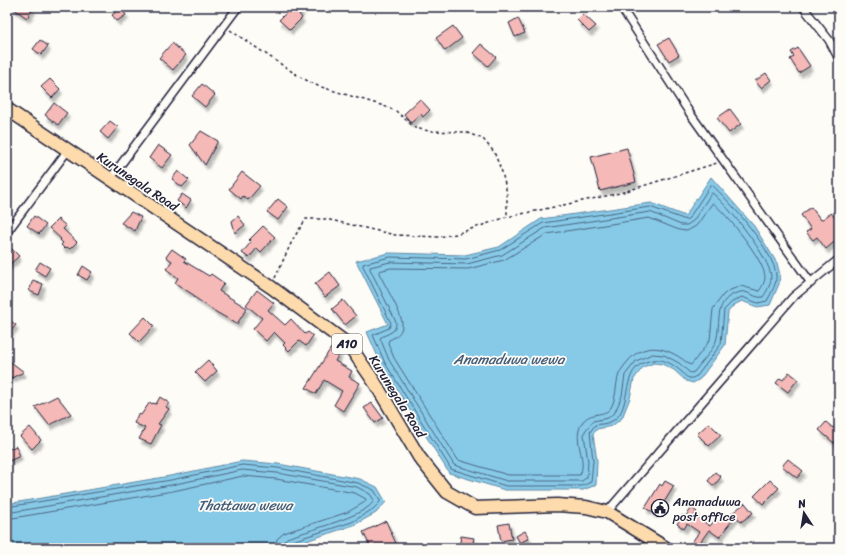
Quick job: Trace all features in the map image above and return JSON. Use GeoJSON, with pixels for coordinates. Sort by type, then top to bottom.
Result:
{"type":"FeatureCollection","features":[{"type":"Feature","properties":{"kind":"highway","name":"Kurunegala Road"},"geometry":{"type":"LineString","coordinates":[[7,109],[271,287],[349,345],[375,383],[419,457],[447,492],[475,508],[558,505],[586,507],[607,512],[666,548]]}},
{"type":"Feature","properties":{"kind":"street"},"geometry":{"type":"LineString","coordinates":[[110,179],[238,7]]}},
{"type":"Feature","properties":{"kind":"street"},"geometry":{"type":"LineString","coordinates":[[621,7],[689,112],[811,283]]}},
{"type":"Feature","properties":{"kind":"street"},"geometry":{"type":"LineString","coordinates":[[803,7],[829,40],[839,59]]}},
{"type":"Feature","properties":{"kind":"street"},"geometry":{"type":"LineString","coordinates":[[7,232],[68,150]]}},
{"type":"Feature","properties":{"kind":"street"},"geometry":{"type":"LineString","coordinates":[[607,512],[793,297],[839,259]]}},
{"type":"Feature","properties":{"kind":"path"},"geometry":{"type":"LineString","coordinates":[[224,25],[300,78],[318,86],[396,110],[415,128],[429,131],[465,132],[483,139],[494,152],[502,172],[507,193],[507,216]]}},
{"type":"Feature","properties":{"kind":"path"},"geometry":{"type":"LineString","coordinates":[[271,287],[293,239],[306,219],[326,219],[395,235],[438,237],[456,234],[507,216],[620,193],[724,161]]}},
{"type":"Feature","properties":{"kind":"water","name":"Anamaduwa wewa"},"geometry":{"type":"Polygon","coordinates":[[[711,177],[754,226],[777,263],[780,275],[779,284],[770,305],[757,307],[742,301],[734,305],[728,312],[725,345],[700,379],[693,383],[686,381],[674,370],[662,364],[654,363],[643,367],[634,379],[630,398],[622,418],[612,426],[597,429],[593,434],[597,461],[596,485],[583,490],[505,490],[449,473],[381,364],[367,332],[388,324],[356,261],[389,253],[465,255],[499,247],[541,219],[651,203],[685,216],[711,177]]]}},
{"type":"Feature","properties":{"kind":"water","name":"Thattawa wewa"},"geometry":{"type":"Polygon","coordinates":[[[242,461],[278,464],[360,479],[377,487],[386,502],[376,513],[354,525],[285,548],[7,548],[7,504],[170,476],[242,461]]]}},
{"type":"Feature","properties":{"kind":"building"},"geometry":{"type":"Polygon","coordinates":[[[11,7],[30,7],[33,9],[27,18],[11,7]]]}},
{"type":"Feature","properties":{"kind":"building"},"geometry":{"type":"Polygon","coordinates":[[[292,7],[298,7],[302,11],[299,14],[302,18],[290,30],[279,20],[292,7]]]}},
{"type":"Feature","properties":{"kind":"building"},"geometry":{"type":"Polygon","coordinates":[[[121,8],[126,15],[117,21],[112,15],[121,8]]]}},
{"type":"Feature","properties":{"kind":"building"},"geometry":{"type":"Polygon","coordinates":[[[583,14],[596,26],[589,32],[577,20],[583,14]]]}},
{"type":"Feature","properties":{"kind":"building"},"geometry":{"type":"Polygon","coordinates":[[[518,18],[525,33],[515,37],[509,23],[518,18]]]}},
{"type":"Feature","properties":{"kind":"building"},"geometry":{"type":"Polygon","coordinates":[[[453,26],[462,38],[445,51],[436,38],[453,26]]]}},
{"type":"Feature","properties":{"kind":"building"},"geometry":{"type":"Polygon","coordinates":[[[669,38],[679,55],[669,61],[658,44],[669,38]]]}},
{"type":"Feature","properties":{"kind":"building"},"geometry":{"type":"Polygon","coordinates":[[[40,40],[48,46],[41,55],[33,49],[40,40]]]}},
{"type":"Feature","properties":{"kind":"building"},"geometry":{"type":"Polygon","coordinates":[[[172,43],[186,55],[173,70],[159,58],[172,43]]]}},
{"type":"Feature","properties":{"kind":"building"},"geometry":{"type":"Polygon","coordinates":[[[481,44],[496,57],[488,66],[473,53],[481,44]]]}},
{"type":"Feature","properties":{"kind":"building"},"geometry":{"type":"Polygon","coordinates":[[[798,48],[810,66],[799,73],[790,59],[794,57],[791,52],[798,48]]]}},
{"type":"Feature","properties":{"kind":"building"},"geometry":{"type":"Polygon","coordinates":[[[766,73],[771,80],[761,88],[755,81],[766,73]]]}},
{"type":"Feature","properties":{"kind":"building"},"geometry":{"type":"Polygon","coordinates":[[[50,79],[60,89],[52,98],[41,87],[50,79]]]}},
{"type":"Feature","properties":{"kind":"building"},"geometry":{"type":"Polygon","coordinates":[[[202,84],[215,95],[205,107],[192,96],[202,84]]]}},
{"type":"Feature","properties":{"kind":"building"},"geometry":{"type":"Polygon","coordinates":[[[420,99],[430,110],[423,117],[421,114],[411,123],[404,114],[420,99]]]}},
{"type":"Feature","properties":{"kind":"building"},"geometry":{"type":"Polygon","coordinates":[[[54,103],[67,113],[58,125],[45,115],[54,103]]]}},
{"type":"Feature","properties":{"kind":"building"},"geometry":{"type":"Polygon","coordinates":[[[730,109],[741,124],[729,133],[717,118],[730,109]]]}},
{"type":"Feature","properties":{"kind":"building"},"geometry":{"type":"Polygon","coordinates":[[[110,121],[118,127],[108,139],[100,132],[110,121]]]}},
{"type":"Feature","properties":{"kind":"building"},"geometry":{"type":"Polygon","coordinates":[[[201,131],[218,141],[205,165],[190,145],[201,131]]]}},
{"type":"Feature","properties":{"kind":"building"},"geometry":{"type":"Polygon","coordinates":[[[158,145],[172,155],[162,168],[149,158],[158,145]]]}},
{"type":"Feature","properties":{"kind":"building"},"geometry":{"type":"Polygon","coordinates":[[[627,148],[636,182],[600,191],[591,157],[627,148]]]}},
{"type":"Feature","properties":{"kind":"building"},"geometry":{"type":"Polygon","coordinates":[[[178,171],[189,180],[182,187],[172,179],[178,171]]]}},
{"type":"Feature","properties":{"kind":"building"},"geometry":{"type":"Polygon","coordinates":[[[242,172],[260,186],[248,200],[243,196],[241,199],[229,189],[242,172]]]}},
{"type":"Feature","properties":{"kind":"building"},"geometry":{"type":"Polygon","coordinates":[[[182,194],[191,200],[186,208],[177,201],[182,194]]]}},
{"type":"Feature","properties":{"kind":"building"},"geometry":{"type":"Polygon","coordinates":[[[278,199],[288,207],[278,220],[267,212],[278,199]]]}},
{"type":"Feature","properties":{"kind":"building"},"geometry":{"type":"Polygon","coordinates":[[[811,207],[821,220],[831,213],[839,223],[839,238],[826,249],[817,237],[813,240],[806,232],[811,229],[801,215],[811,207]]]}},
{"type":"Feature","properties":{"kind":"building"},"geometry":{"type":"Polygon","coordinates":[[[131,212],[141,217],[135,231],[121,223],[131,212]]]}},
{"type":"Feature","properties":{"kind":"building"},"geometry":{"type":"Polygon","coordinates":[[[34,216],[46,225],[39,234],[27,226],[34,216]]]}},
{"type":"Feature","properties":{"kind":"building"},"geometry":{"type":"Polygon","coordinates":[[[238,216],[245,225],[235,233],[232,221],[238,216]]]}},
{"type":"Feature","properties":{"kind":"building"},"geometry":{"type":"Polygon","coordinates":[[[58,219],[66,226],[63,229],[77,242],[70,249],[67,247],[65,249],[61,245],[63,243],[60,240],[61,239],[49,228],[58,219]]]}},
{"type":"Feature","properties":{"kind":"building"},"geometry":{"type":"Polygon","coordinates":[[[263,226],[275,237],[261,252],[257,248],[249,258],[242,253],[251,242],[249,240],[263,226]]]}},
{"type":"Feature","properties":{"kind":"building"},"geometry":{"type":"Polygon","coordinates":[[[11,248],[19,256],[7,267],[7,252],[11,248]]]}},
{"type":"Feature","properties":{"kind":"building"},"geometry":{"type":"Polygon","coordinates":[[[172,249],[186,259],[184,261],[209,276],[211,274],[224,283],[219,291],[247,308],[237,324],[216,312],[175,283],[178,278],[166,269],[172,261],[166,257],[172,249]]]}},
{"type":"Feature","properties":{"kind":"building"},"geometry":{"type":"Polygon","coordinates":[[[40,262],[50,268],[45,276],[35,270],[40,262]]]}},
{"type":"Feature","properties":{"kind":"building"},"geometry":{"type":"Polygon","coordinates":[[[83,266],[92,272],[87,280],[78,275],[83,266]]]}},
{"type":"Feature","properties":{"kind":"building"},"geometry":{"type":"Polygon","coordinates":[[[330,272],[340,286],[325,297],[315,284],[330,272]]]}},
{"type":"Feature","properties":{"kind":"building"},"geometry":{"type":"Polygon","coordinates":[[[33,280],[43,284],[39,295],[29,291],[33,280]]]}},
{"type":"Feature","properties":{"kind":"building"},"geometry":{"type":"Polygon","coordinates":[[[257,290],[274,303],[268,310],[285,325],[291,319],[305,334],[308,332],[313,336],[306,346],[299,341],[289,351],[283,345],[285,343],[274,332],[266,341],[253,329],[262,318],[246,305],[257,290]]]}},
{"type":"Feature","properties":{"kind":"building"},"geometry":{"type":"Polygon","coordinates":[[[343,300],[356,316],[345,325],[332,309],[343,300]]]}},
{"type":"Feature","properties":{"kind":"building"},"geometry":{"type":"Polygon","coordinates":[[[145,317],[154,326],[139,342],[130,333],[145,317]]]}},
{"type":"Feature","properties":{"kind":"building"},"geometry":{"type":"Polygon","coordinates":[[[7,318],[16,325],[7,336],[7,318]]]}},
{"type":"Feature","properties":{"kind":"building"},"geometry":{"type":"Polygon","coordinates":[[[331,348],[340,353],[335,361],[352,371],[349,377],[360,383],[343,411],[334,405],[342,391],[324,380],[316,394],[306,388],[331,348]]]}},
{"type":"Feature","properties":{"kind":"building"},"geometry":{"type":"Polygon","coordinates":[[[7,359],[24,372],[7,380],[7,359]]]}},
{"type":"Feature","properties":{"kind":"building"},"geometry":{"type":"Polygon","coordinates":[[[208,360],[217,371],[205,382],[195,372],[208,360]]]}},
{"type":"Feature","properties":{"kind":"building"},"geometry":{"type":"Polygon","coordinates":[[[789,372],[798,379],[788,392],[776,383],[780,378],[783,380],[789,372]]]}},
{"type":"Feature","properties":{"kind":"building"},"geometry":{"type":"Polygon","coordinates":[[[57,396],[71,414],[49,425],[35,407],[57,396]]]}},
{"type":"Feature","properties":{"kind":"building"},"geometry":{"type":"Polygon","coordinates":[[[160,397],[169,403],[166,407],[169,409],[158,424],[161,425],[151,444],[139,439],[145,428],[134,423],[138,414],[141,415],[150,402],[152,404],[156,404],[160,397]]]}},
{"type":"Feature","properties":{"kind":"building"},"geometry":{"type":"Polygon","coordinates":[[[372,403],[383,418],[375,423],[364,408],[372,403]]]}},
{"type":"Feature","properties":{"kind":"building"},"geometry":{"type":"Polygon","coordinates":[[[839,421],[839,437],[834,443],[819,430],[826,422],[833,428],[839,421]]]}},
{"type":"Feature","properties":{"kind":"building"},"geometry":{"type":"Polygon","coordinates":[[[709,423],[721,435],[709,446],[697,434],[709,423]]]}},
{"type":"Feature","properties":{"kind":"building"},"geometry":{"type":"Polygon","coordinates":[[[30,427],[41,440],[32,449],[20,436],[30,427]]]}},
{"type":"Feature","properties":{"kind":"building"},"geometry":{"type":"Polygon","coordinates":[[[16,446],[20,456],[7,462],[7,450],[16,446]]]}},
{"type":"Feature","properties":{"kind":"building"},"geometry":{"type":"Polygon","coordinates":[[[788,459],[803,471],[797,478],[782,466],[788,459]]]}},
{"type":"Feature","properties":{"kind":"building"},"geometry":{"type":"Polygon","coordinates":[[[715,472],[721,477],[714,486],[708,481],[715,472]]]}},
{"type":"Feature","properties":{"kind":"building"},"geometry":{"type":"Polygon","coordinates":[[[770,480],[779,488],[763,504],[754,496],[770,480]]]}},
{"type":"Feature","properties":{"kind":"building"},"geometry":{"type":"Polygon","coordinates":[[[665,481],[674,486],[658,512],[657,511],[655,514],[645,508],[660,484],[662,486],[665,481]]]}},
{"type":"Feature","properties":{"kind":"building"},"geometry":{"type":"Polygon","coordinates":[[[745,503],[753,513],[741,522],[736,516],[719,537],[709,530],[696,548],[690,545],[699,532],[687,524],[684,529],[677,524],[682,515],[685,517],[692,508],[697,512],[694,515],[710,526],[721,512],[727,517],[745,503]]]}},
{"type":"Feature","properties":{"kind":"building"},"geometry":{"type":"Polygon","coordinates":[[[386,521],[398,548],[371,548],[363,532],[386,521]]]}},
{"type":"Feature","properties":{"kind":"building"},"geometry":{"type":"Polygon","coordinates":[[[509,523],[512,539],[501,541],[498,525],[509,523]]]}},
{"type":"Feature","properties":{"kind":"building"},"geometry":{"type":"Polygon","coordinates":[[[525,531],[529,538],[520,543],[516,536],[525,531]]]}},
{"type":"Feature","properties":{"kind":"building"},"geometry":{"type":"Polygon","coordinates":[[[461,536],[474,538],[472,548],[459,548],[461,536]]]}},
{"type":"Feature","properties":{"kind":"place","name":"Anamaduwa post office"},"geometry":{"type":"Point","coordinates":[660,508]}}]}
